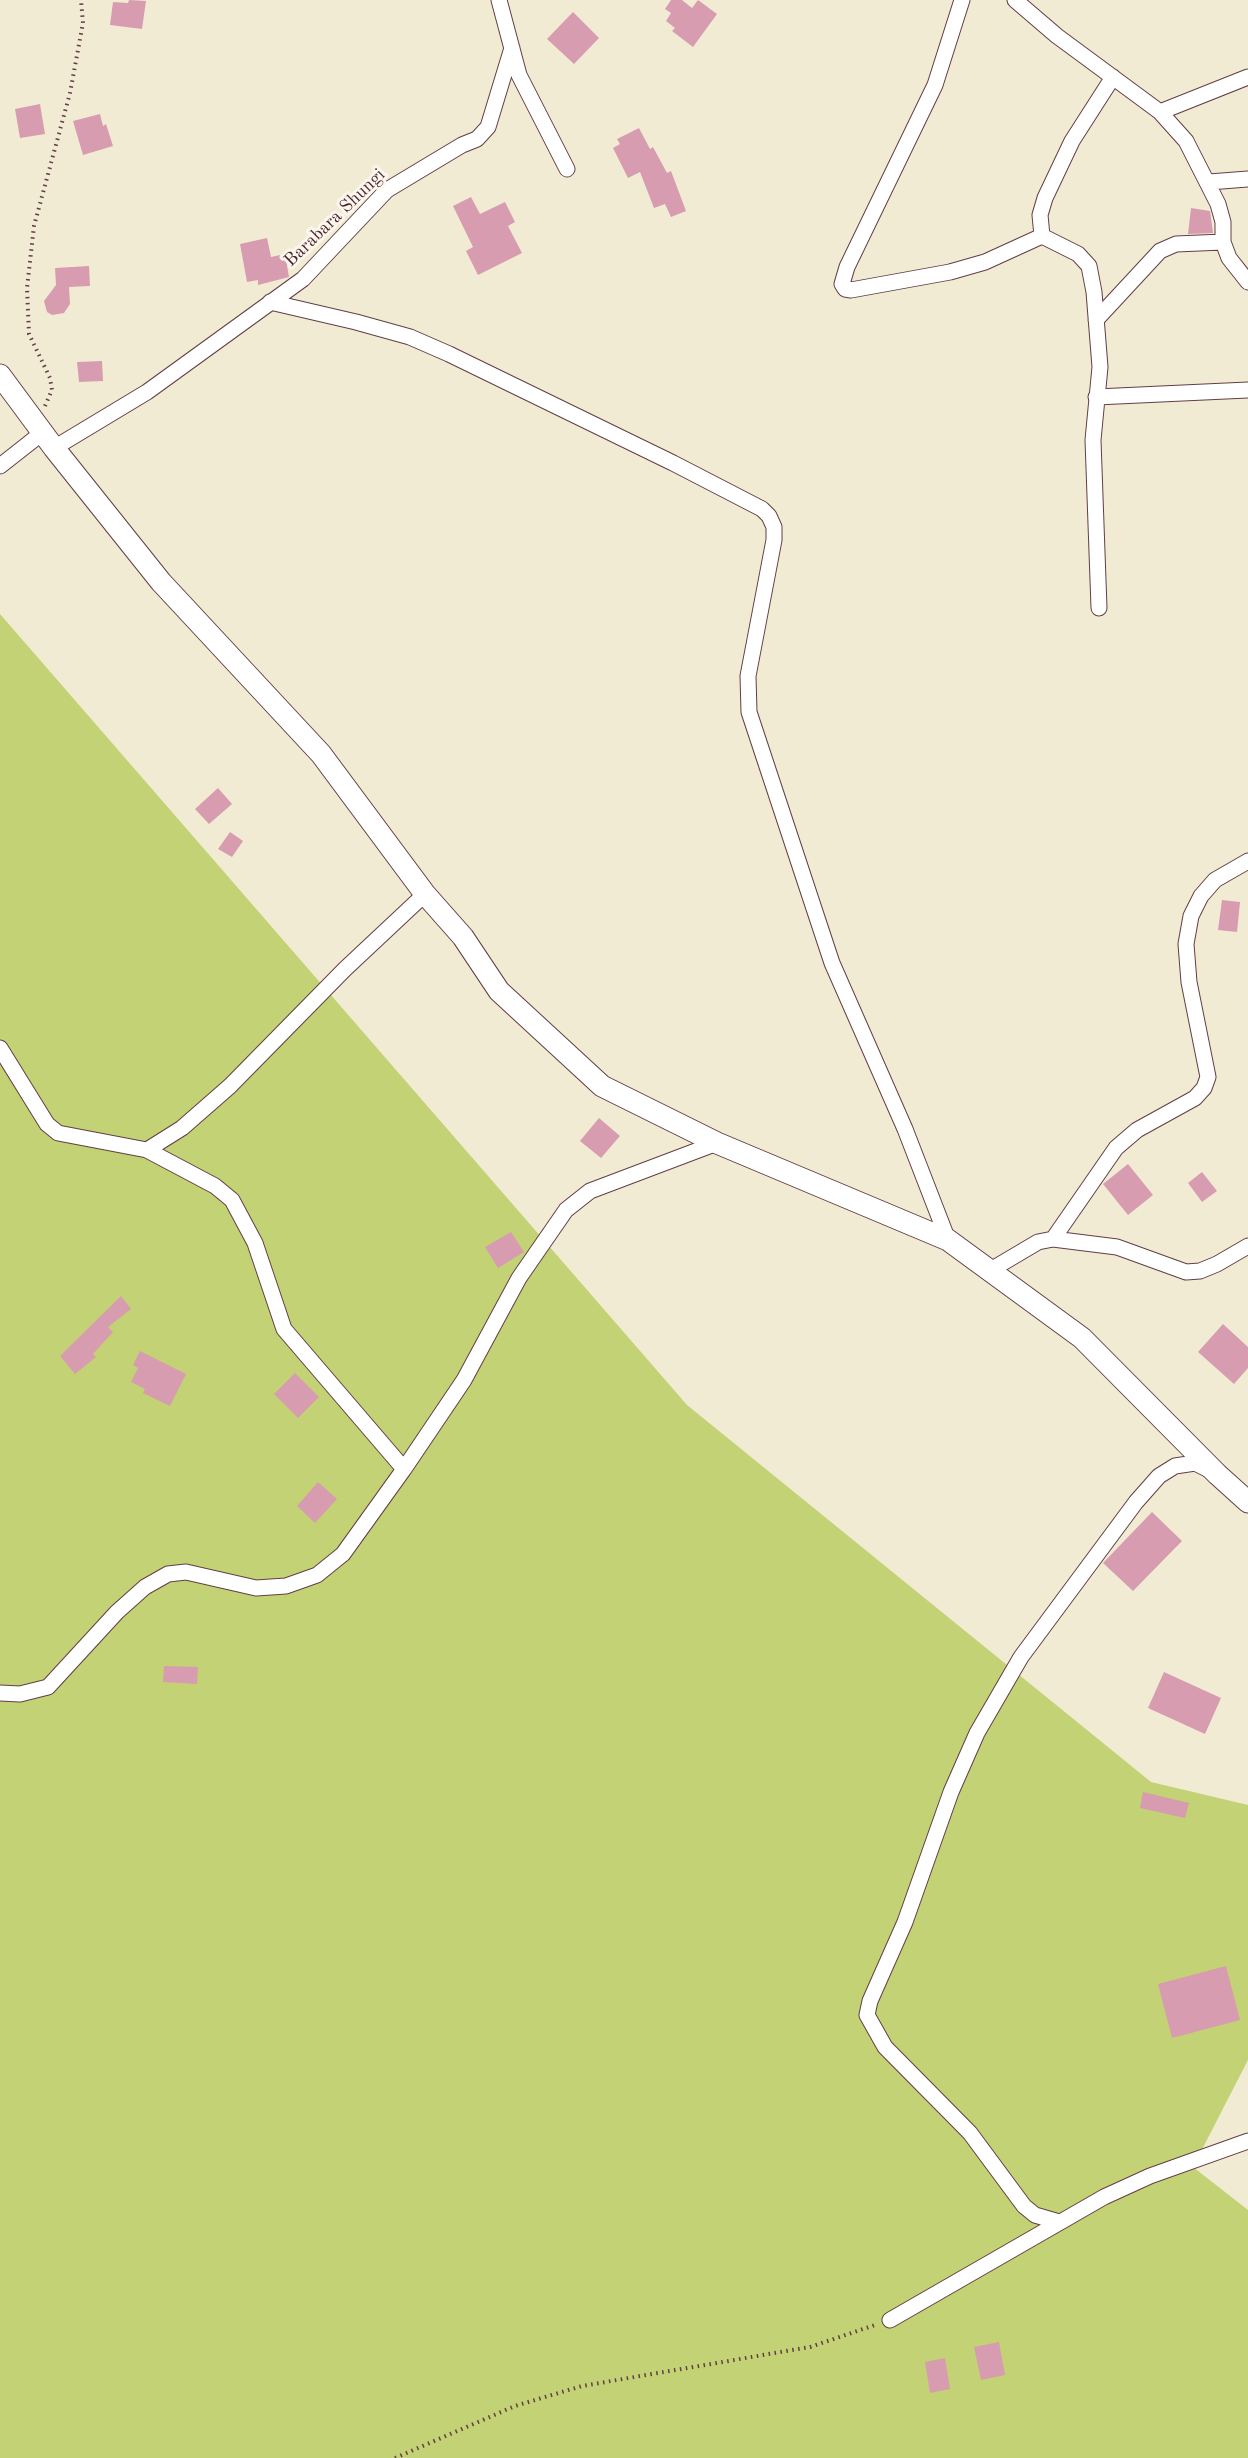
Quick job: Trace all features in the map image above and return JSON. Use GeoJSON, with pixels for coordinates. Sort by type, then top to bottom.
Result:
{"type":"FeatureCollection","features":[{"type":"Feature","properties":{"kind":"street"},"geometry":{"type":"LineString","coordinates":[[499,0],[519,75],[567,169]]}},
{"type":"Feature","properties":{"kind":"street"},"geometry":{"type":"LineString","coordinates":[[962,0],[934,85],[847,267],[842,284],[844,289],[851,290],[950,272],[986,262],[1042,236]]}},
{"type":"Feature","properties":{"kind":"street"},"geometry":{"type":"LineString","coordinates":[[1015,0],[1160,111],[1186,141],[1209,182],[1223,222],[1223,242],[1229,258],[1248,282]]}},
{"type":"Feature","properties":{"kind":"street","name":"Barabara Shungi"},"geometry":{"type":"LineString","coordinates":[[0,466],[43,434],[147,392],[303,279],[387,190],[462,145],[477,139],[488,127],[512,48]]}},
{"type":"Feature","properties":{"kind":"street"},"geometry":{"type":"LineString","coordinates":[[1042,236],[1040,215],[1045,198],[1072,141],[1113,77]]}},
{"type":"Feature","properties":{"kind":"street"},"geometry":{"type":"LineString","coordinates":[[1160,111],[1248,77]]}},
{"type":"Feature","properties":{"kind":"street"},"geometry":{"type":"LineString","coordinates":[[1209,182],[1248,179]]}},
{"type":"Feature","properties":{"kind":"street"},"geometry":{"type":"LineString","coordinates":[[1042,236],[1078,254],[1089,266],[1100,367],[1095,397],[1093,440],[1099,608]]}},
{"type":"Feature","properties":{"kind":"street"},"geometry":{"type":"LineString","coordinates":[[1096,320],[1160,251],[1176,244],[1223,242]]}},
{"type":"Feature","properties":{"kind":"street"},"geometry":{"type":"LineString","coordinates":[[270,302],[410,337],[497,375],[573,416],[673,463],[762,509],[769,516],[774,527],[774,540],[748,676],[748,712],[832,963],[905,1130],[948,1240]]}},
{"type":"Feature","properties":{"kind":"street"},"geometry":{"type":"LineString","coordinates":[[0,375],[43,434],[161,582],[321,754],[425,894],[463,937],[499,991],[602,1086],[717,1143],[948,1240],[1082,1338],[1217,1474],[1248,1502]]}},
{"type":"Feature","properties":{"kind":"street"},"geometry":{"type":"LineString","coordinates":[[1095,397],[1248,390]]}},
{"type":"Feature","properties":{"kind":"street"},"geometry":{"type":"LineString","coordinates":[[1053,1239],[1116,1148],[1137,1130],[1195,1098],[1204,1088],[1208,1077],[1189,982],[1186,944],[1191,916],[1201,896],[1215,880],[1248,861]]}},
{"type":"Feature","properties":{"kind":"street"},"geometry":{"type":"LineString","coordinates":[[147,1150],[182,1128],[230,1086],[345,969],[425,894]]}},
{"type":"Feature","properties":{"kind":"street"},"geometry":{"type":"LineString","coordinates":[[0,1048],[46,1124],[58,1133],[147,1150],[215,1186],[232,1200],[255,1243],[285,1329],[404,1469]]}},
{"type":"Feature","properties":{"kind":"street"},"geometry":{"type":"LineString","coordinates":[[0,1693],[20,1694],[48,1687],[117,1612],[145,1587],[168,1574],[186,1572],[256,1588],[286,1586],[317,1575],[343,1554],[404,1469],[464,1380],[519,1278],[566,1210],[590,1191],[717,1143]]}},
{"type":"Feature","properties":{"kind":"street"},"geometry":{"type":"LineString","coordinates":[[989,1272],[1038,1242],[1053,1239],[1117,1247],[1186,1272],[1200,1271],[1217,1264],[1248,1246]]}},
{"type":"Feature","properties":{"kind":"street"},"geometry":{"type":"LineString","coordinates":[[1059,2222],[1035,2215],[1024,2206],[970,2133],[885,2047],[867,2015],[870,2001],[904,1922],[951,1792],[977,1733],[1021,1657],[1116,1529],[1159,1476],[1175,1466],[1195,1463],[1217,1474]]}},
{"type":"Feature","properties":{"kind":"street"},"geometry":{"type":"LineString","coordinates":[[890,2320],[1059,2222],[1150,2176],[1248,2141]]}},
{"type":"Feature","properties":{"kind":"path"},"geometry":{"type":"LineString","coordinates":[[43,434],[52,390],[50,378],[29,334],[27,288],[34,226],[70,93],[83,23],[81,0]]}},
{"type":"Feature","properties":{"kind":"path"},"geometry":{"type":"LineString","coordinates":[[395,2458],[515,2406],[582,2386],[810,2347],[890,2320]]}},
{"type":"Feature","properties":{"kind":"green space"},"geometry":{"type":"Polygon","coordinates":[[[0,614],[687,1405],[1151,1782],[1248,1805],[1248,2060],[1193,2167],[1248,2210],[1248,2458],[0,2458],[0,614]]]}},
{"type":"Feature","properties":{"kind":"building"},"geometry":{"type":"Polygon","coordinates":[[[129,0],[146,1],[142,29],[110,25],[113,2],[128,3],[129,0]]]}},
{"type":"Feature","properties":{"kind":"building"},"geometry":{"type":"Polygon","coordinates":[[[671,0],[682,0],[692,8],[698,0],[717,14],[693,47],[672,31],[675,28],[666,21],[671,13],[665,9],[671,0]]]}},
{"type":"Feature","properties":{"kind":"building"},"geometry":{"type":"Polygon","coordinates":[[[573,12],[599,38],[574,64],[547,39],[573,12]]]}},
{"type":"Feature","properties":{"kind":"building"},"geometry":{"type":"Polygon","coordinates":[[[40,104],[45,134],[20,138],[15,109],[40,104]]]}},
{"type":"Feature","properties":{"kind":"building"},"geometry":{"type":"Polygon","coordinates":[[[100,114],[113,146],[83,155],[73,121],[100,114]]]}},
{"type":"Feature","properties":{"kind":"building"},"geometry":{"type":"Polygon","coordinates":[[[639,128],[650,149],[653,147],[667,173],[671,171],[686,211],[671,217],[665,204],[654,208],[640,172],[628,178],[613,148],[620,144],[617,139],[639,128]]]}},
{"type":"Feature","properties":{"kind":"building"},"geometry":{"type":"Polygon","coordinates":[[[471,197],[480,214],[505,202],[515,222],[508,226],[522,253],[478,275],[466,251],[473,247],[453,206],[471,197]]]}},
{"type":"Feature","properties":{"kind":"building"},"geometry":{"type":"Polygon","coordinates":[[[1191,208],[1210,211],[1213,233],[1188,234],[1191,208]]]}},
{"type":"Feature","properties":{"kind":"building"},"geometry":{"type":"Polygon","coordinates":[[[267,238],[271,257],[285,254],[289,277],[258,285],[258,280],[247,282],[240,244],[267,238]]]}},
{"type":"Feature","properties":{"kind":"building"},"geometry":{"type":"Polygon","coordinates":[[[89,266],[90,286],[69,287],[70,304],[64,313],[52,315],[47,312],[44,301],[56,285],[55,268],[89,266]]]}},
{"type":"Feature","properties":{"kind":"building"},"geometry":{"type":"Polygon","coordinates":[[[102,361],[103,381],[79,382],[77,362],[102,361]]]}},
{"type":"Feature","properties":{"kind":"building"},"geometry":{"type":"Polygon","coordinates":[[[218,788],[232,804],[209,824],[195,809],[218,788]]]}},
{"type":"Feature","properties":{"kind":"building"},"geometry":{"type":"Polygon","coordinates":[[[230,832],[243,841],[232,857],[218,849],[230,832]]]}},
{"type":"Feature","properties":{"kind":"building"},"geometry":{"type":"Polygon","coordinates":[[[1222,900],[1240,902],[1237,932],[1218,930],[1222,900]]]}},
{"type":"Feature","properties":{"kind":"building"},"geometry":{"type":"Polygon","coordinates":[[[599,1118],[620,1136],[601,1158],[580,1141],[599,1118]]]}},
{"type":"Feature","properties":{"kind":"building"},"geometry":{"type":"Polygon","coordinates":[[[1128,1164],[1153,1195],[1128,1215],[1103,1184],[1128,1164]]]}},
{"type":"Feature","properties":{"kind":"building"},"geometry":{"type":"Polygon","coordinates":[[[1202,1172],[1217,1191],[1202,1202],[1188,1183],[1202,1172]]]}},
{"type":"Feature","properties":{"kind":"building"},"geometry":{"type":"Polygon","coordinates":[[[511,1232],[524,1252],[498,1268],[485,1247],[511,1232]]]}},
{"type":"Feature","properties":{"kind":"building"},"geometry":{"type":"Polygon","coordinates":[[[121,1296],[131,1309],[108,1327],[113,1332],[93,1354],[96,1357],[75,1374],[60,1356],[121,1296]]]}},
{"type":"Feature","properties":{"kind":"building"},"geometry":{"type":"Polygon","coordinates":[[[1223,1324],[1248,1347],[1248,1368],[1234,1384],[1198,1352],[1223,1324]]]}},
{"type":"Feature","properties":{"kind":"building"},"geometry":{"type":"Polygon","coordinates":[[[140,1351],[186,1374],[170,1406],[143,1393],[145,1389],[131,1382],[138,1368],[133,1365],[140,1351]]]}},
{"type":"Feature","properties":{"kind":"building"},"geometry":{"type":"Polygon","coordinates":[[[295,1373],[319,1397],[298,1418],[274,1394],[295,1373]]]}},
{"type":"Feature","properties":{"kind":"building"},"geometry":{"type":"Polygon","coordinates":[[[318,1482],[337,1499],[315,1523],[297,1506],[318,1482]]]}},
{"type":"Feature","properties":{"kind":"building"},"geometry":{"type":"Polygon","coordinates":[[[1152,1512],[1182,1541],[1133,1591],[1103,1563],[1152,1512]]]}},
{"type":"Feature","properties":{"kind":"building"},"geometry":{"type":"Polygon","coordinates":[[[164,1666],[198,1667],[197,1684],[163,1682],[164,1666]]]}},
{"type":"Feature","properties":{"kind":"building"},"geometry":{"type":"Polygon","coordinates":[[[1164,1672],[1221,1698],[1205,1734],[1148,1708],[1164,1672]]]}},
{"type":"Feature","properties":{"kind":"building"},"geometry":{"type":"Polygon","coordinates":[[[1143,1792],[1189,1803],[1185,1818],[1140,1808],[1143,1792]]]}},
{"type":"Feature","properties":{"kind":"building"},"geometry":{"type":"Polygon","coordinates":[[[1226,1966],[1240,2020],[1172,2038],[1158,1984],[1226,1966]]]}},
{"type":"Feature","properties":{"kind":"building"},"geometry":{"type":"Polygon","coordinates":[[[999,2342],[1005,2375],[981,2380],[974,2347],[999,2342]]]}},
{"type":"Feature","properties":{"kind":"building"},"geometry":{"type":"Polygon","coordinates":[[[945,2358],[950,2389],[930,2393],[925,2362],[945,2358]]]}}]}
